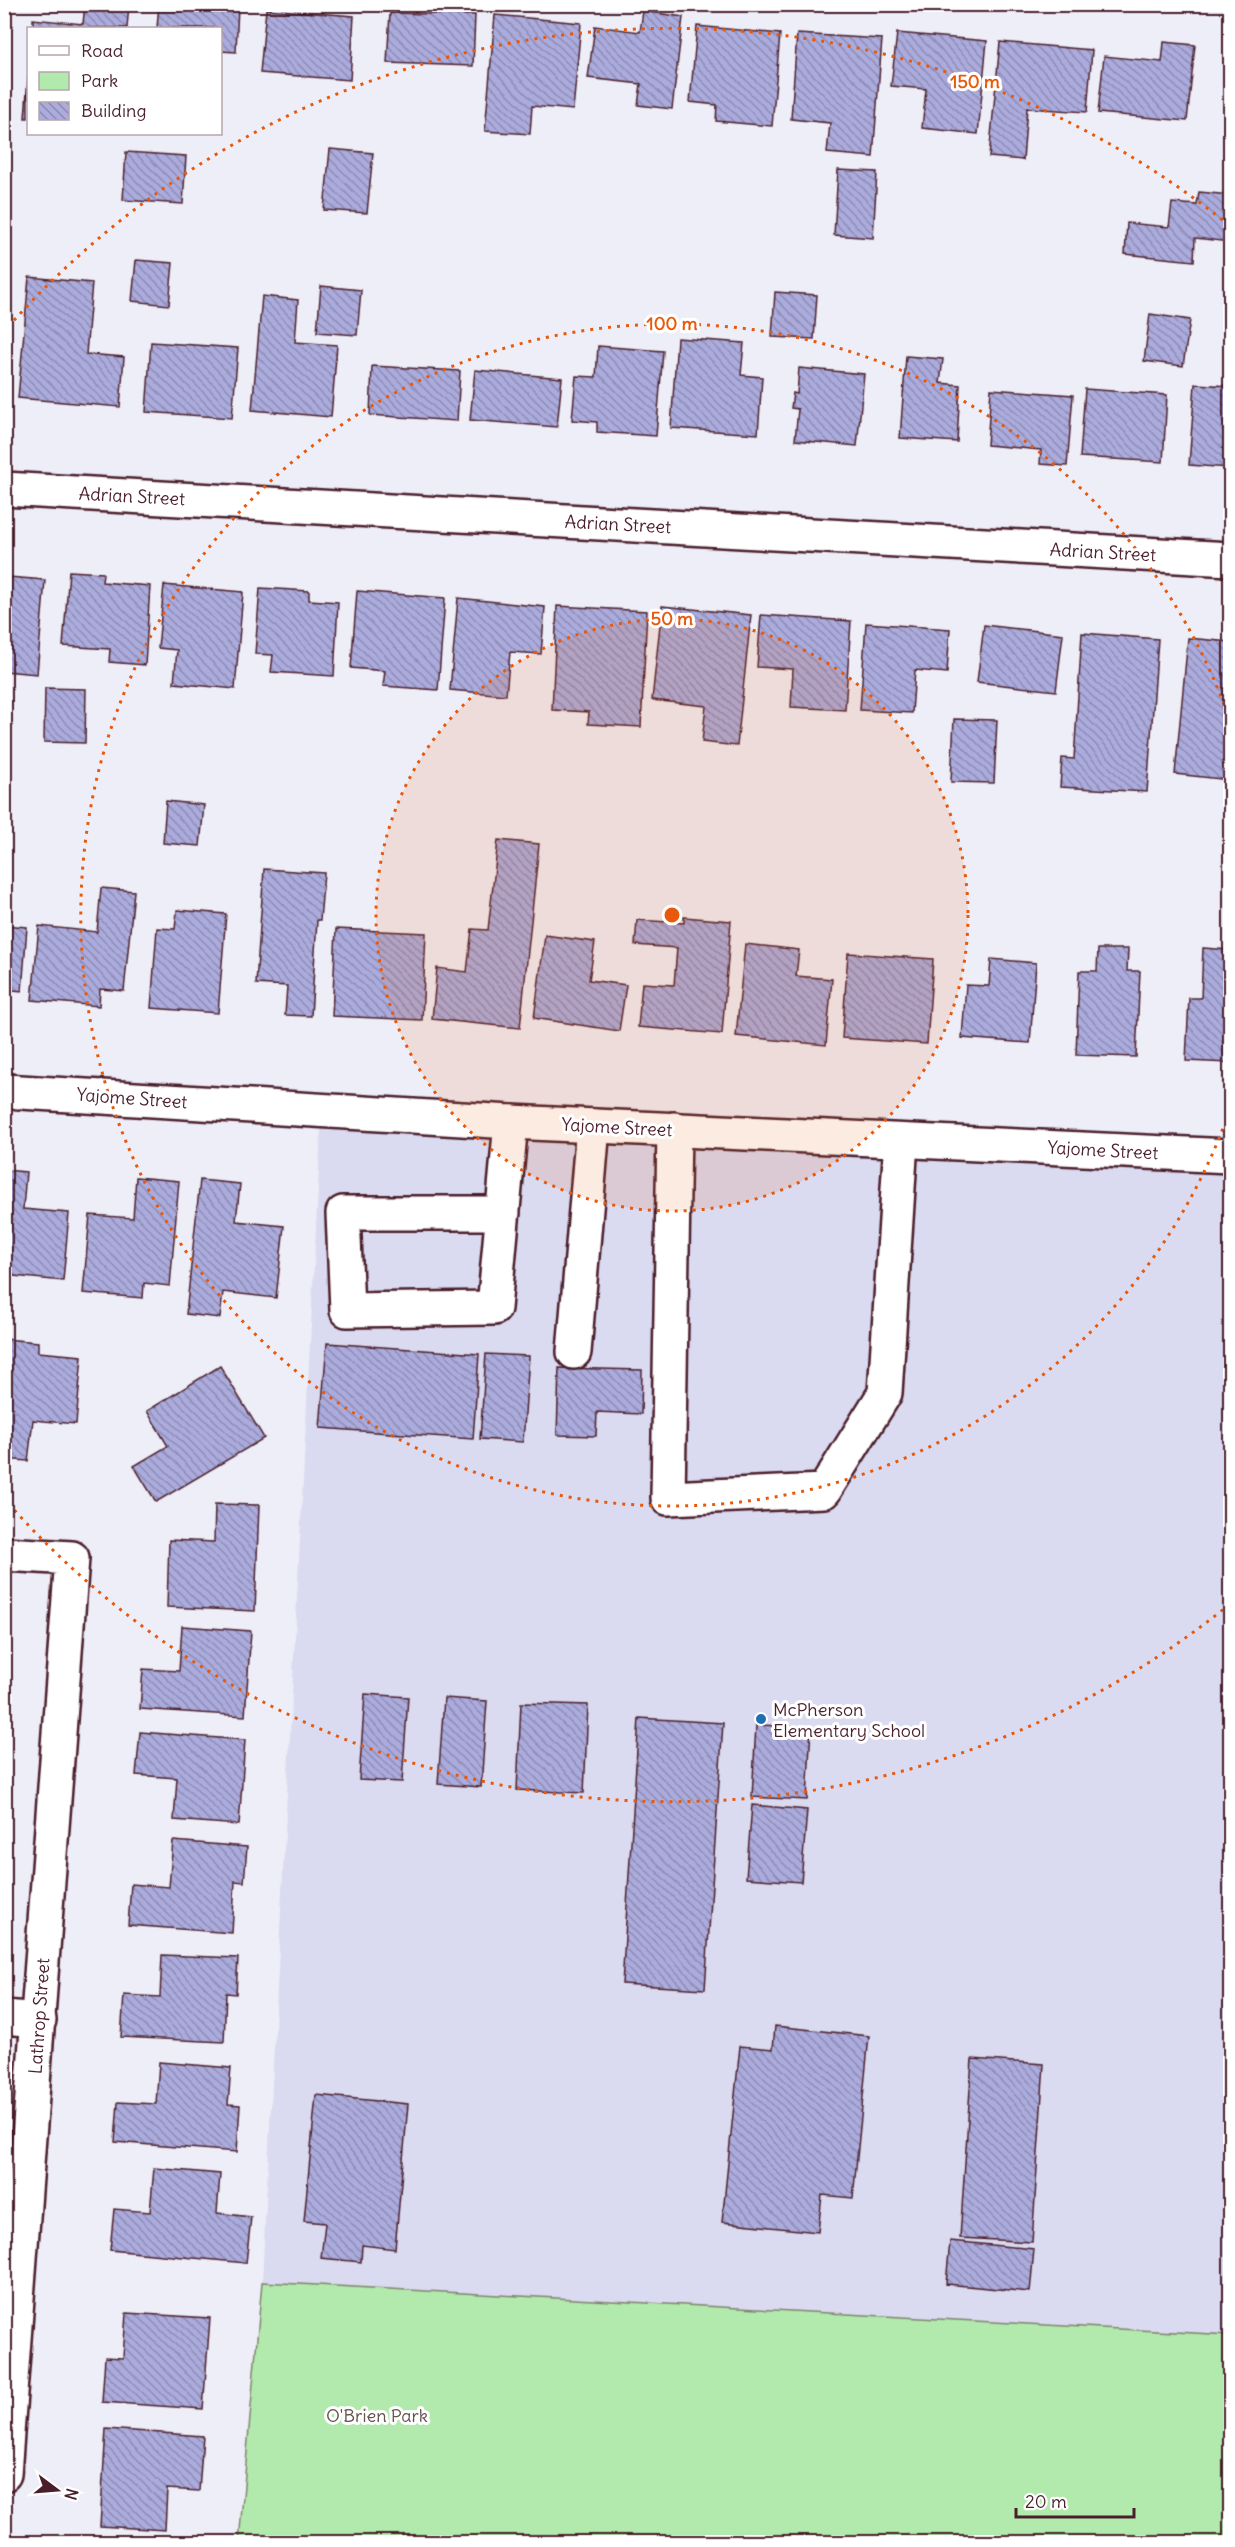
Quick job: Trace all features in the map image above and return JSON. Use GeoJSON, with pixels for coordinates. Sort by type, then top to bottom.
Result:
{"type":"FeatureCollection","features":[{"type":"Feature","properties":{"kind":"street","name":"Adrian Street"},"geometry":{"type":"LineString","coordinates":[[4,489],[1230,559]]}},
{"type":"Feature","properties":{"kind":"street","name":"Yajome Street"},"geometry":{"type":"LineString","coordinates":[[4,1091],[511,1122],[1230,1156]]}},
{"type":"Feature","properties":{"kind":"street"},"geometry":{"type":"LineString","coordinates":[[503,1213],[343,1213],[347,1310],[494,1308],[503,1213],[511,1122]]}},
{"type":"Feature","properties":{"kind":"street"},"geometry":{"type":"LineString","coordinates":[[574,1352],[593,1126]]}},
{"type":"Feature","properties":{"kind":"street"},"geometry":{"type":"LineString","coordinates":[[674,1130],[668,1498],[825,1491],[885,1393],[901,1141]]}},
{"type":"Feature","properties":{"kind":"street","name":"Lathrop Street"},"geometry":{"type":"LineString","coordinates":[[4,1554],[72,1558],[4,2474]]}},
{"type":"Feature","properties":{"kind":"street"},"geometry":{"type":"LineString","coordinates":[[4,2018],[39,2020]]}},
{"type":"Feature","properties":{"kind":"shaded area","name":"McPherson Elementary School"},"geometry":{"type":"Polygon","coordinates":[[[322,1110],[1230,1156],[1230,2335],[262,2282],[322,1110]]]}},
{"type":"Feature","properties":{"kind":"green space","name":"O'Brien Park"},"geometry":{"type":"Polygon","coordinates":[[[262,2282],[1230,2335],[1230,2542],[239,2542],[262,2282]]]}},
{"type":"Feature","properties":{"kind":"building"},"geometry":{"type":"Polygon","coordinates":[[[85,4],[129,4],[127,27],[33,27],[33,19],[83,24],[85,4]]]}},
{"type":"Feature","properties":{"kind":"building"},"geometry":{"type":"Polygon","coordinates":[[[159,4],[238,5],[236,52],[222,51],[222,27],[157,27],[159,4]]]}},
{"type":"Feature","properties":{"kind":"building"},"geometry":{"type":"Polygon","coordinates":[[[266,9],[354,16],[350,80],[260,73],[266,9]]]}},
{"type":"Feature","properties":{"kind":"building"},"geometry":{"type":"Polygon","coordinates":[[[643,11],[683,17],[672,109],[638,105],[641,84],[588,78],[595,26],[640,32],[643,11]]]}},
{"type":"Feature","properties":{"kind":"building"},"geometry":{"type":"Polygon","coordinates":[[[390,13],[475,15],[473,66],[387,63],[390,13]]]}},
{"type":"Feature","properties":{"kind":"building"},"geometry":{"type":"Polygon","coordinates":[[[495,15],[581,23],[573,110],[532,106],[530,134],[485,131],[495,15]]]}},
{"type":"Feature","properties":{"kind":"building"},"geometry":{"type":"Polygon","coordinates":[[[697,26],[780,34],[772,126],[716,121],[717,105],[690,102],[697,26]]]}},
{"type":"Feature","properties":{"kind":"building"},"geometry":{"type":"Polygon","coordinates":[[[897,33],[987,41],[978,134],[922,128],[926,89],[891,86],[897,33]]]}},
{"type":"Feature","properties":{"kind":"building"},"geometry":{"type":"Polygon","coordinates":[[[797,34],[882,39],[873,157],[827,153],[830,123],[791,119],[797,34]]]}},
{"type":"Feature","properties":{"kind":"building"},"geometry":{"type":"Polygon","coordinates":[[[1000,42],[1092,50],[1087,112],[1027,108],[1023,160],[989,157],[1000,42]]]}},
{"type":"Feature","properties":{"kind":"building"},"geometry":{"type":"Polygon","coordinates":[[[1164,42],[1195,45],[1187,121],[1098,113],[1104,56],[1162,62],[1164,42]]]}},
{"type":"Feature","properties":{"kind":"building"},"geometry":{"type":"Polygon","coordinates":[[[27,91],[27,118],[25,118],[27,91]]]}},
{"type":"Feature","properties":{"kind":"building"},"geometry":{"type":"Polygon","coordinates":[[[330,149],[373,153],[367,213],[324,210],[330,149]]]}},
{"type":"Feature","properties":{"kind":"building"},"geometry":{"type":"Polygon","coordinates":[[[126,152],[186,156],[183,204],[123,200],[126,152]]]}},
{"type":"Feature","properties":{"kind":"building"},"geometry":{"type":"Polygon","coordinates":[[[838,170],[877,172],[873,238],[834,235],[838,170]]]}},
{"type":"Feature","properties":{"kind":"building"},"geometry":{"type":"Polygon","coordinates":[[[1199,192],[1230,195],[1230,242],[1195,238],[1194,261],[1125,254],[1127,223],[1169,227],[1172,203],[1197,205],[1199,192]]]}},
{"type":"Feature","properties":{"kind":"building"},"geometry":{"type":"Polygon","coordinates":[[[136,260],[173,263],[169,305],[132,301],[136,260]]]}},
{"type":"Feature","properties":{"kind":"building"},"geometry":{"type":"Polygon","coordinates":[[[29,277],[92,283],[86,354],[124,357],[120,407],[18,398],[29,277]]]}},
{"type":"Feature","properties":{"kind":"building"},"geometry":{"type":"Polygon","coordinates":[[[321,286],[361,290],[357,335],[317,332],[321,286]]]}},
{"type":"Feature","properties":{"kind":"building"},"geometry":{"type":"Polygon","coordinates":[[[775,292],[817,295],[814,339],[772,337],[775,292]]]}},
{"type":"Feature","properties":{"kind":"building"},"geometry":{"type":"Polygon","coordinates":[[[262,296],[298,300],[295,342],[337,345],[331,417],[252,410],[262,296]]]}},
{"type":"Feature","properties":{"kind":"building"},"geometry":{"type":"Polygon","coordinates":[[[1150,314],[1190,320],[1183,366],[1144,361],[1150,314]]]}},
{"type":"Feature","properties":{"kind":"building"},"geometry":{"type":"Polygon","coordinates":[[[677,338],[744,343],[741,375],[762,377],[758,434],[671,428],[677,338]]]}},
{"type":"Feature","properties":{"kind":"building"},"geometry":{"type":"Polygon","coordinates":[[[151,342],[238,348],[232,418],[146,412],[151,342]]]}},
{"type":"Feature","properties":{"kind":"building"},"geometry":{"type":"Polygon","coordinates":[[[598,346],[663,351],[656,436],[597,432],[597,422],[572,420],[576,376],[596,377],[598,346]]]}},
{"type":"Feature","properties":{"kind":"building"},"geometry":{"type":"Polygon","coordinates":[[[906,356],[943,359],[940,383],[960,385],[957,442],[900,438],[906,356]]]}},
{"type":"Feature","properties":{"kind":"building"},"geometry":{"type":"Polygon","coordinates":[[[372,366],[460,371],[457,421],[370,415],[372,366]]]}},
{"type":"Feature","properties":{"kind":"building"},"geometry":{"type":"Polygon","coordinates":[[[799,368],[864,374],[857,446],[795,440],[798,409],[791,408],[793,393],[797,394],[799,368]]]}},
{"type":"Feature","properties":{"kind":"building"},"geometry":{"type":"Polygon","coordinates":[[[475,370],[562,378],[557,427],[470,420],[475,370]]]}},
{"type":"Feature","properties":{"kind":"building"},"geometry":{"type":"Polygon","coordinates":[[[1195,384],[1230,386],[1230,468],[1189,465],[1195,384]]]}},
{"type":"Feature","properties":{"kind":"building"},"geometry":{"type":"Polygon","coordinates":[[[991,389],[1073,395],[1067,466],[1040,464],[1041,450],[987,445],[991,389]]]}},
{"type":"Feature","properties":{"kind":"building"},"geometry":{"type":"Polygon","coordinates":[[[1085,389],[1167,395],[1163,462],[1080,457],[1085,389]]]}},
{"type":"Feature","properties":{"kind":"building"},"geometry":{"type":"Polygon","coordinates":[[[69,571],[103,573],[102,582],[150,586],[145,665],[109,662],[110,649],[63,646],[69,571]]]}},
{"type":"Feature","properties":{"kind":"building"},"geometry":{"type":"Polygon","coordinates":[[[8,577],[45,580],[37,674],[4,671],[4,614],[8,577]]]}},
{"type":"Feature","properties":{"kind":"building"},"geometry":{"type":"Polygon","coordinates":[[[164,585],[243,592],[235,689],[174,683],[177,650],[158,648],[164,585]]]}},
{"type":"Feature","properties":{"kind":"building"},"geometry":{"type":"Polygon","coordinates":[[[260,588],[309,591],[309,600],[338,602],[334,676],[271,672],[273,655],[255,654],[260,588]]]}},
{"type":"Feature","properties":{"kind":"building"},"geometry":{"type":"Polygon","coordinates":[[[357,591],[445,598],[438,690],[383,686],[385,671],[351,668],[357,591]]]}},
{"type":"Feature","properties":{"kind":"building"},"geometry":{"type":"Polygon","coordinates":[[[458,598],[545,607],[541,654],[510,652],[506,695],[450,690],[458,598]]]}},
{"type":"Feature","properties":{"kind":"building"},"geometry":{"type":"Polygon","coordinates":[[[557,606],[647,611],[641,727],[588,724],[589,712],[552,710],[557,606]]]}},
{"type":"Feature","properties":{"kind":"building"},"geometry":{"type":"Polygon","coordinates":[[[662,606],[751,615],[737,746],[702,742],[706,706],[652,700],[662,606]]]}},
{"type":"Feature","properties":{"kind":"building"},"geometry":{"type":"Polygon","coordinates":[[[761,615],[851,621],[845,710],[791,707],[793,669],[757,667],[761,615]]]}},
{"type":"Feature","properties":{"kind":"building"},"geometry":{"type":"Polygon","coordinates":[[[866,623],[950,629],[947,673],[915,670],[912,713],[860,710],[866,623]]]}},
{"type":"Feature","properties":{"kind":"building"},"geometry":{"type":"Polygon","coordinates":[[[984,625],[1063,634],[1056,691],[977,682],[984,625]]]}},
{"type":"Feature","properties":{"kind":"building"},"geometry":{"type":"Polygon","coordinates":[[[1082,633],[1158,639],[1147,792],[1060,787],[1062,758],[1074,759],[1082,633]]]}},
{"type":"Feature","properties":{"kind":"building"},"geometry":{"type":"Polygon","coordinates":[[[1188,638],[1230,642],[1230,780],[1175,774],[1188,638]]]}},
{"type":"Feature","properties":{"kind":"building"},"geometry":{"type":"Polygon","coordinates":[[[45,688],[86,689],[85,743],[44,742],[45,688]]]}},
{"type":"Feature","properties":{"kind":"building"},"geometry":{"type":"Polygon","coordinates":[[[954,719],[997,720],[994,783],[951,782],[954,719]]]}},
{"type":"Feature","properties":{"kind":"building"},"geometry":{"type":"Polygon","coordinates":[[[166,801],[204,805],[200,846],[163,843],[166,801]]]}},
{"type":"Feature","properties":{"kind":"building"},"geometry":{"type":"Polygon","coordinates":[[[498,840],[539,844],[520,1028],[432,1019],[437,968],[467,972],[472,929],[488,930],[498,840]]]}},
{"type":"Feature","properties":{"kind":"building"},"geometry":{"type":"Polygon","coordinates":[[[264,869],[324,873],[320,920],[317,920],[311,1016],[285,1015],[287,986],[256,984],[264,869]]]}},
{"type":"Feature","properties":{"kind":"building"},"geometry":{"type":"Polygon","coordinates":[[[101,888],[134,891],[124,991],[100,989],[99,1006],[32,1000],[39,926],[97,932],[101,888]]]}},
{"type":"Feature","properties":{"kind":"building"},"geometry":{"type":"Polygon","coordinates":[[[177,910],[226,914],[218,1013],[151,1008],[157,928],[175,929],[177,910]]]}},
{"type":"Feature","properties":{"kind":"building"},"geometry":{"type":"Polygon","coordinates":[[[684,917],[731,921],[722,1034],[638,1027],[642,983],[674,985],[677,948],[635,945],[637,920],[684,923],[684,917]]]}},
{"type":"Feature","properties":{"kind":"building"},"geometry":{"type":"Polygon","coordinates":[[[4,925],[27,927],[22,991],[4,989],[4,925]]]}},
{"type":"Feature","properties":{"kind":"building"},"geometry":{"type":"Polygon","coordinates":[[[336,929],[426,933],[422,1020],[332,1016],[336,929]]]}},
{"type":"Feature","properties":{"kind":"building"},"geometry":{"type":"Polygon","coordinates":[[[545,935],[595,942],[589,980],[626,985],[619,1031],[534,1018],[545,935]]]}},
{"type":"Feature","properties":{"kind":"building"},"geometry":{"type":"Polygon","coordinates":[[[745,944],[799,950],[796,976],[832,979],[826,1045],[736,1036],[745,944]]]}},
{"type":"Feature","properties":{"kind":"building"},"geometry":{"type":"Polygon","coordinates":[[[1203,948],[1230,950],[1230,1063],[1186,1061],[1189,998],[1201,998],[1203,948]]]}},
{"type":"Feature","properties":{"kind":"building"},"geometry":{"type":"Polygon","coordinates":[[[1098,949],[1128,949],[1127,971],[1140,971],[1136,1057],[1076,1055],[1079,971],[1097,971],[1098,949]]]}},
{"type":"Feature","properties":{"kind":"building"},"geometry":{"type":"Polygon","coordinates":[[[848,953],[933,959],[927,1044],[842,1038],[848,953]]]}},
{"type":"Feature","properties":{"kind":"building"},"geometry":{"type":"Polygon","coordinates":[[[991,959],[1036,963],[1030,1043],[962,1038],[966,985],[989,986],[991,959]]]}},
{"type":"Feature","properties":{"kind":"building"},"geometry":{"type":"Polygon","coordinates":[[[4,1170],[26,1172],[23,1209],[69,1213],[63,1281],[4,1275],[4,1170]]]}},
{"type":"Feature","properties":{"kind":"building"},"geometry":{"type":"Polygon","coordinates":[[[136,1177],[179,1181],[170,1286],[144,1283],[143,1298],[83,1293],[90,1215],[133,1218],[136,1177]]]}},
{"type":"Feature","properties":{"kind":"building"},"geometry":{"type":"Polygon","coordinates":[[[200,1180],[240,1184],[236,1221],[284,1226],[276,1298],[223,1292],[220,1318],[186,1314],[200,1180]]]}},
{"type":"Feature","properties":{"kind":"building"},"geometry":{"type":"Polygon","coordinates":[[[4,1339],[38,1342],[38,1352],[82,1356],[76,1424],[33,1420],[28,1461],[4,1459],[4,1339]]]}},
{"type":"Feature","properties":{"kind":"building"},"geometry":{"type":"Polygon","coordinates":[[[327,1343],[479,1354],[473,1439],[320,1428],[327,1343]]]}},
{"type":"Feature","properties":{"kind":"building"},"geometry":{"type":"Polygon","coordinates":[[[486,1354],[529,1356],[523,1442],[480,1439],[486,1354]]]}},
{"type":"Feature","properties":{"kind":"building"},"geometry":{"type":"Polygon","coordinates":[[[220,1366],[264,1438],[156,1502],[134,1466],[168,1446],[147,1411],[220,1366]]]}},
{"type":"Feature","properties":{"kind":"building"},"geometry":{"type":"Polygon","coordinates":[[[559,1368],[642,1370],[641,1414],[597,1412],[596,1436],[557,1435],[559,1368]]]}},
{"type":"Feature","properties":{"kind":"building"},"geometry":{"type":"Polygon","coordinates":[[[215,1504],[259,1505],[255,1611],[167,1607],[169,1540],[214,1542],[215,1504]]]}},
{"type":"Feature","properties":{"kind":"building"},"geometry":{"type":"Polygon","coordinates":[[[182,1626],[251,1631],[245,1716],[140,1709],[143,1669],[179,1671],[182,1626]]]}},
{"type":"Feature","properties":{"kind":"building"},"geometry":{"type":"Polygon","coordinates":[[[365,1694],[408,1697],[402,1782],[359,1780],[365,1694]]]}},
{"type":"Feature","properties":{"kind":"building"},"geometry":{"type":"Polygon","coordinates":[[[444,1698],[487,1701],[481,1787],[438,1784],[444,1698]]]}},
{"type":"Feature","properties":{"kind":"building"},"geometry":{"type":"Polygon","coordinates":[[[521,1703],[588,1705],[584,1793],[517,1790],[521,1703]]]}},
{"type":"Feature","properties":{"kind":"building"},"geometry":{"type":"Polygon","coordinates":[[[639,1718],[723,1723],[705,1989],[622,1984],[639,1718]]]}},
{"type":"Feature","properties":{"kind":"building"},"geometry":{"type":"Polygon","coordinates":[[[756,1725],[811,1727],[807,1800],[752,1797],[756,1725]]]}},
{"type":"Feature","properties":{"kind":"building"},"geometry":{"type":"Polygon","coordinates":[[[140,1732],[245,1740],[239,1825],[174,1820],[177,1778],[136,1775],[140,1732]]]}},
{"type":"Feature","properties":{"kind":"building"},"geometry":{"type":"Polygon","coordinates":[[[752,1805],[807,1810],[801,1882],[746,1878],[752,1805]]]}},
{"type":"Feature","properties":{"kind":"building"},"geometry":{"type":"Polygon","coordinates":[[[173,1841],[247,1847],[244,1882],[235,1881],[232,1933],[128,1925],[131,1884],[169,1887],[173,1841]]]}},
{"type":"Feature","properties":{"kind":"building"},"geometry":{"type":"Polygon","coordinates":[[[162,1955],[238,1958],[236,1994],[226,1993],[224,2042],[121,2037],[124,1995],[160,1997],[162,1955]]]}},
{"type":"Feature","properties":{"kind":"building"},"geometry":{"type":"Polygon","coordinates":[[[775,2026],[869,2036],[853,2198],[822,2195],[818,2232],[722,2222],[740,2046],[773,2049],[775,2026]]]}},
{"type":"Feature","properties":{"kind":"building"},"geometry":{"type":"Polygon","coordinates":[[[972,2059],[1044,2064],[1032,2242],[960,2238],[972,2059]]]}},
{"type":"Feature","properties":{"kind":"building"},"geometry":{"type":"Polygon","coordinates":[[[159,2062],[231,2068],[228,2104],[240,2105],[237,2152],[115,2142],[118,2102],[156,2104],[159,2062]]]}},
{"type":"Feature","properties":{"kind":"building"},"geometry":{"type":"Polygon","coordinates":[[[316,2095],[408,2104],[395,2249],[362,2245],[361,2262],[321,2258],[325,2223],[304,2221],[316,2095]]]}},
{"type":"Feature","properties":{"kind":"building"},"geometry":{"type":"Polygon","coordinates":[[[154,2168],[220,2174],[217,2213],[251,2217],[246,2263],[110,2250],[114,2209],[150,2212],[154,2168]]]}},
{"type":"Feature","properties":{"kind":"building"},"geometry":{"type":"Polygon","coordinates":[[[950,2241],[1034,2249],[1030,2292],[946,2284],[950,2241]]]}},
{"type":"Feature","properties":{"kind":"building"},"geometry":{"type":"Polygon","coordinates":[[[126,2313],[210,2318],[203,2409],[102,2402],[105,2357],[123,2358],[126,2313]]]}},
{"type":"Feature","properties":{"kind":"building"},"geometry":{"type":"Polygon","coordinates":[[[106,2429],[203,2436],[199,2491],[167,2489],[165,2530],[100,2526],[106,2429]]]}},
{"type":"Feature","properties":{"kind":"place","name":"McPherson Elementary School"},"geometry":{"type":"Point","coordinates":[761,1719]}}]}
